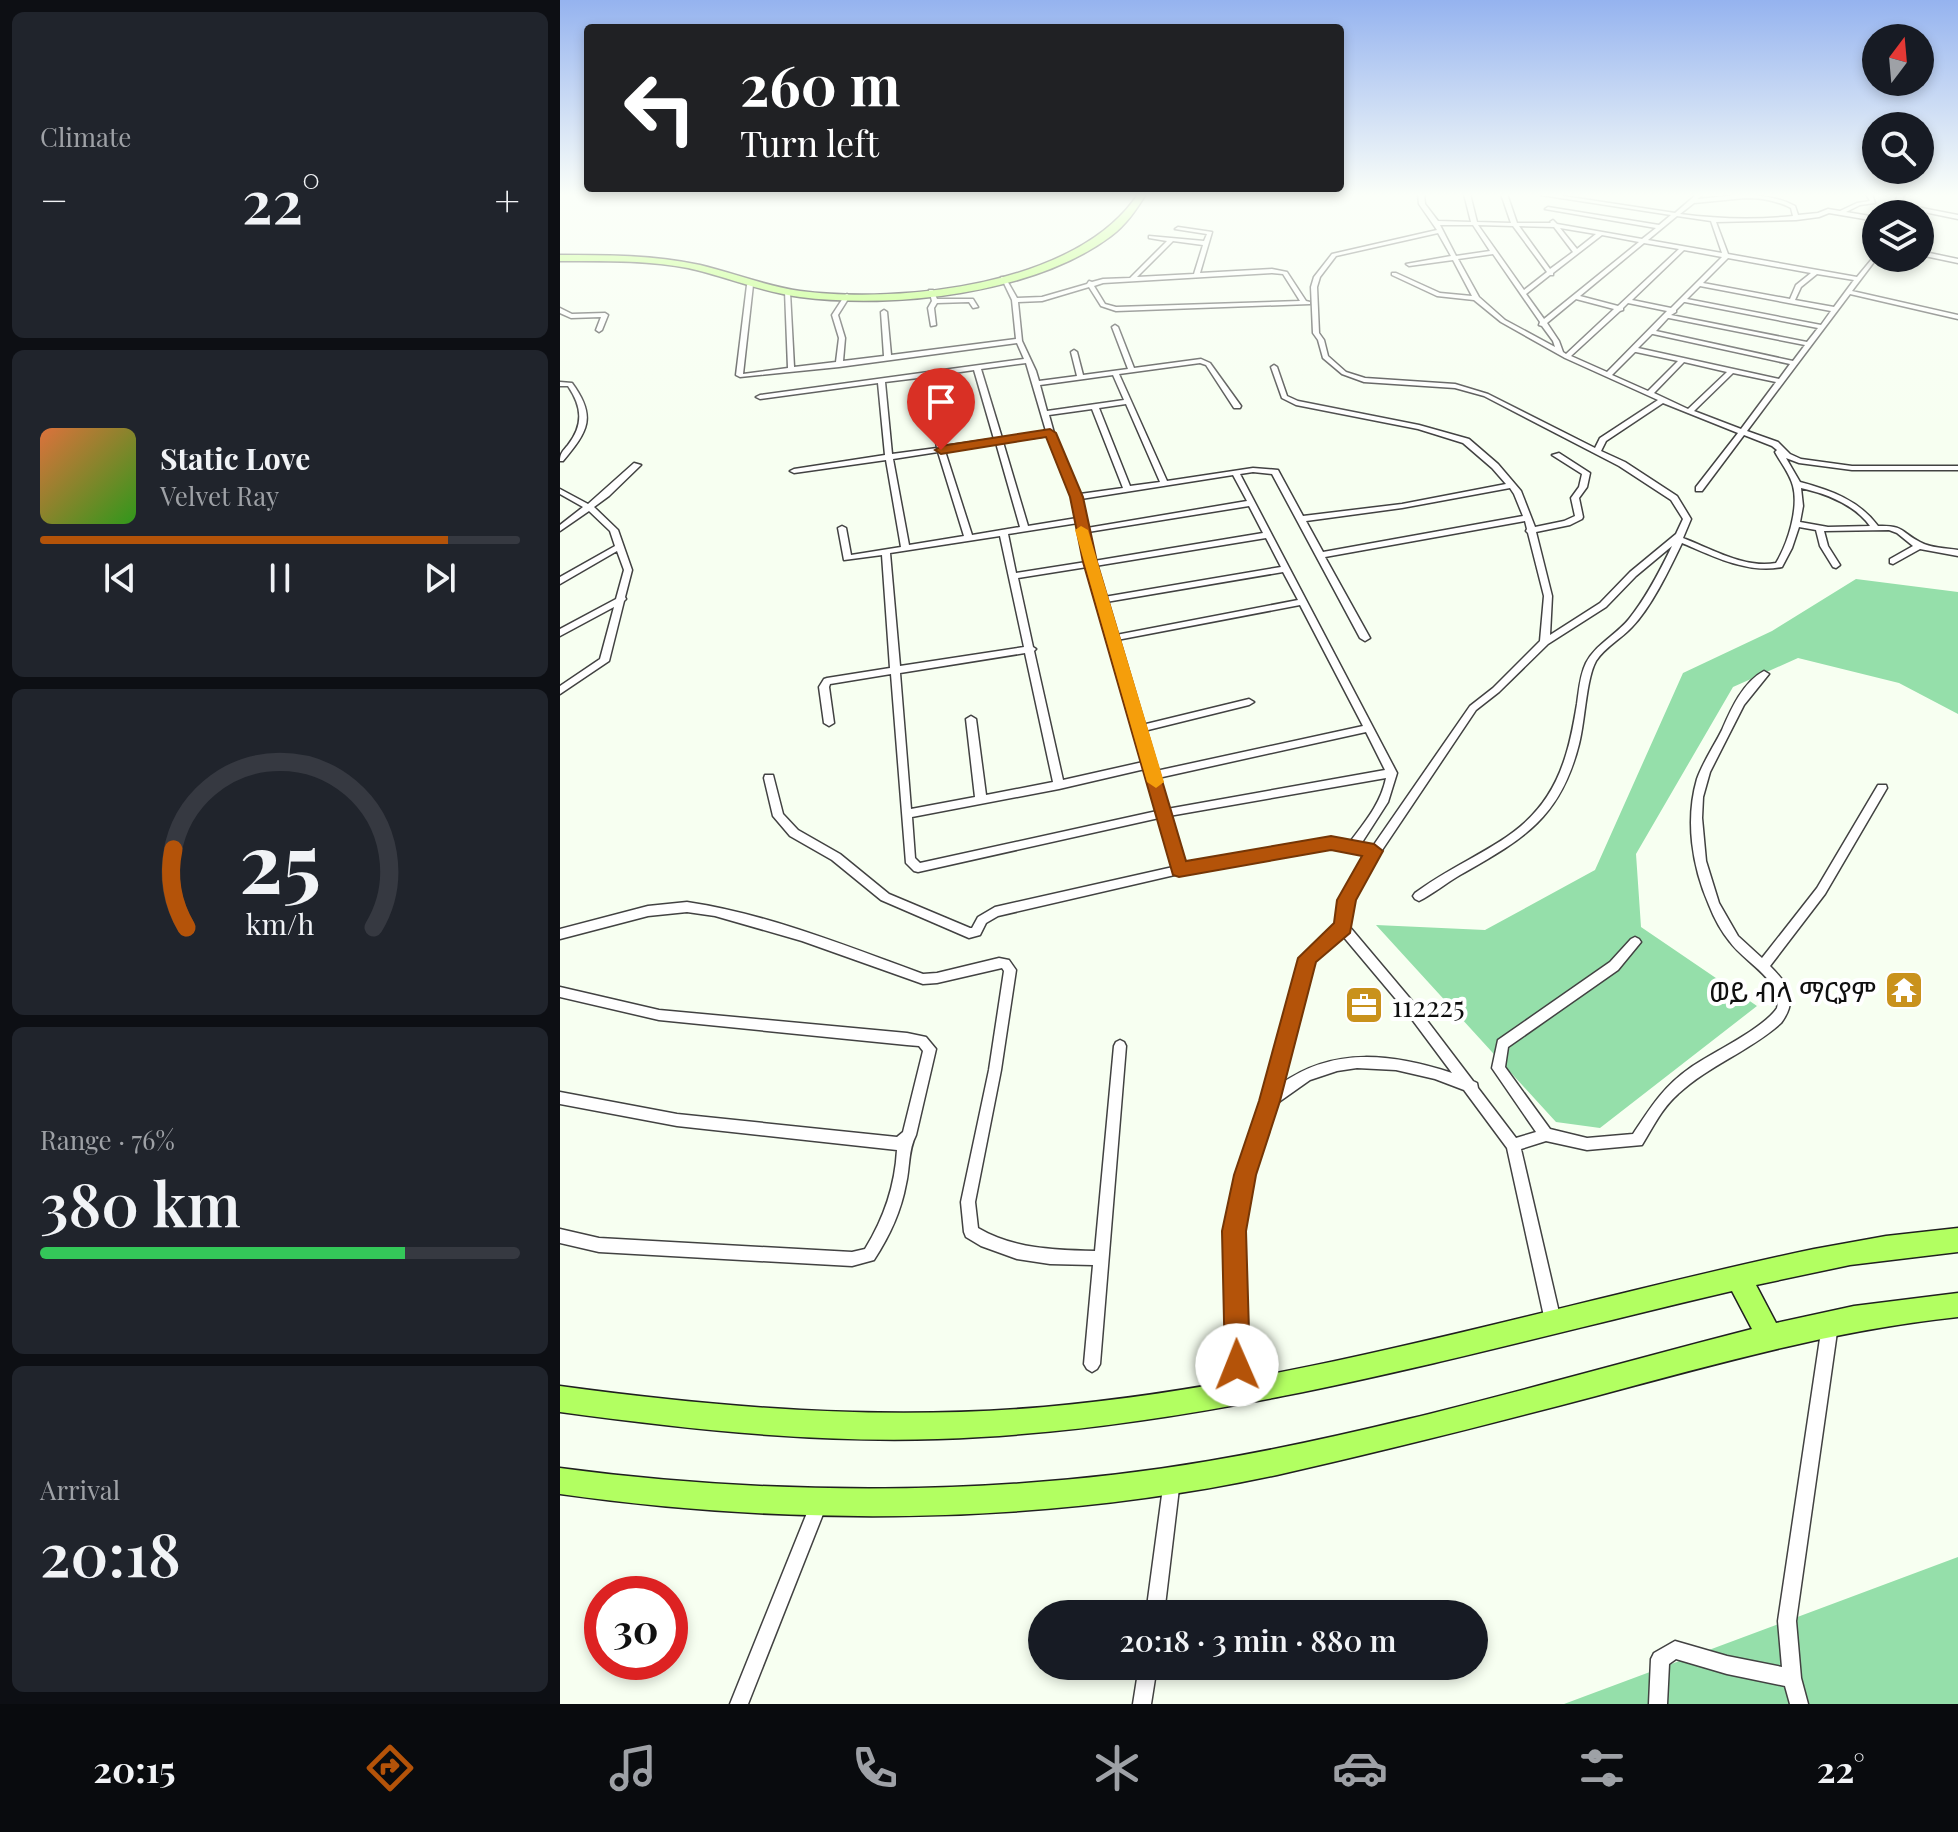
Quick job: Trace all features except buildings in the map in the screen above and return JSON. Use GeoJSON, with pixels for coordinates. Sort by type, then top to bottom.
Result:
{"type":"FeatureCollection","features":[{"type":"Feature","properties":{"kind":"main road"},"geometry":{"type":"LineString","coordinates":[[715,274],[787,292],[933,296],[1018,274]]}},
{"type":"Feature","properties":{"kind":"main road"},"geometry":{"type":"LineString","coordinates":[[560,1399],[717,1419],[836,1426],[952,1426],[1071,1417],[1238,1392],[1738,1277],[1917,1242],[1958,1240]]}},
{"type":"Feature","properties":{"kind":"main road"},"geometry":{"type":"LineString","coordinates":[[1738,1277],[1770,1337]]}},
{"type":"Feature","properties":{"kind":"main road"},"geometry":{"type":"LineString","coordinates":[[560,1481],[650,1495],[819,1503],[951,1501],[1112,1489],[1234,1470],[1518,1403],[1770,1337],[1958,1305]]}},
{"type":"Feature","properties":{"kind":"street"},"geometry":{"type":"LineString","coordinates":[[1132,279],[1137,274]]}},
{"type":"Feature","properties":{"kind":"street"},"geometry":{"type":"LineString","coordinates":[[1015,300],[1042,299],[1089,283],[1249,274]]}},
{"type":"Feature","properties":{"kind":"street"},"geometry":{"type":"LineString","coordinates":[[1282,274],[1303,298],[1303,303]]}},
{"type":"Feature","properties":{"kind":"street"},"geometry":{"type":"LineString","coordinates":[[1320,274],[1314,304],[1316,333],[1325,357],[1344,373],[1364,380],[1471,389],[1597,452],[1674,498],[1687,519],[1643,609],[1591,661],[1568,765],[1543,811],[1534,822],[1478,862],[1448,874],[1419,896]]}},
{"type":"Feature","properties":{"kind":"street"},"geometry":{"type":"LineString","coordinates":[[1394,274],[1439,295],[1476,298]]}},
{"type":"Feature","properties":{"kind":"street"},"geometry":{"type":"LineString","coordinates":[[1462,274],[1476,298],[1503,321],[1564,355],[1689,412],[1775,444],[1787,456],[1799,461],[1852,468],[1958,468]]}},
{"type":"Feature","properties":{"kind":"street"},"geometry":{"type":"LineString","coordinates":[[1508,274],[1564,355]]}},
{"type":"Feature","properties":{"kind":"street"},"geometry":{"type":"LineString","coordinates":[[1522,294],[1551,274]]}},
{"type":"Feature","properties":{"kind":"street"},"geometry":{"type":"LineString","coordinates":[[1541,324],[1605,274]]}},
{"type":"Feature","properties":{"kind":"street"},"geometry":{"type":"LineString","coordinates":[[1564,355],[1621,309],[1657,274]]}},
{"type":"Feature","properties":{"kind":"street"},"geometry":{"type":"LineString","coordinates":[[1607,376],[1710,274]]}},
{"type":"Feature","properties":{"kind":"street"},"geometry":{"type":"LineString","coordinates":[[1792,301],[1798,286],[1814,274]]}},
{"type":"Feature","properties":{"kind":"street"},"geometry":{"type":"LineString","coordinates":[[1825,274],[1857,279]]}},
{"type":"Feature","properties":{"kind":"street"},"geometry":{"type":"LineString","coordinates":[[1699,489],[1862,274]]}},
{"type":"Feature","properties":{"kind":"street"},"geometry":{"type":"LineString","coordinates":[[1003,278],[1015,300],[1019,341],[1050,433],[1077,497],[1100,600],[1179,870]]}},
{"type":"Feature","properties":{"kind":"street"},"geometry":{"type":"LineString","coordinates":[[1089,283],[1103,305],[1116,309],[1314,304]]}},
{"type":"Feature","properties":{"kind":"street"},"geometry":{"type":"LineString","coordinates":[[1700,284],[1833,309]]}},
{"type":"Feature","properties":{"kind":"street"},"geometry":{"type":"LineString","coordinates":[[750,285],[739,375],[1019,341]]}},
{"type":"Feature","properties":{"kind":"street"},"geometry":{"type":"LineString","coordinates":[[787,292],[791,369]]}},
{"type":"Feature","properties":{"kind":"street"},"geometry":{"type":"LineString","coordinates":[[1847,292],[1958,317]]}},
{"type":"Feature","properties":{"kind":"street"},"geometry":{"type":"LineString","coordinates":[[839,365],[842,338],[835,315],[847,296]]}},
{"type":"Feature","properties":{"kind":"street"},"geometry":{"type":"LineString","coordinates":[[933,325],[933,296],[971,300],[975,307]]}},
{"type":"Feature","properties":{"kind":"street"},"geometry":{"type":"LineString","coordinates":[[1577,297],[1621,309]]}},
{"type":"Feature","properties":{"kind":"street"},"geometry":{"type":"LineString","coordinates":[[1685,300],[1823,327]]}},
{"type":"Feature","properties":{"kind":"street"},"geometry":{"type":"LineString","coordinates":[[1629,301],[1807,344]]}},
{"type":"Feature","properties":{"kind":"street"},"geometry":{"type":"LineString","coordinates":[[560,310],[571,316],[605,315],[599,330]]}},
{"type":"Feature","properties":{"kind":"street"},"geometry":{"type":"LineString","coordinates":[[884,312],[888,358]]}},
{"type":"Feature","properties":{"kind":"street"},"geometry":{"type":"LineString","coordinates":[[1115,327],[1132,372]]}},
{"type":"Feature","properties":{"kind":"street"},"geometry":{"type":"LineString","coordinates":[[1653,332],[1793,363]]}},
{"type":"Feature","properties":{"kind":"street"},"geometry":{"type":"LineString","coordinates":[[1636,350],[1780,381]]}},
{"type":"Feature","properties":{"kind":"street"},"geometry":{"type":"LineString","coordinates":[[1074,352],[1081,379]]}},
{"type":"Feature","properties":{"kind":"street"},"geometry":{"type":"LineString","coordinates":[[760,397],[1028,361]]}},
{"type":"Feature","properties":{"kind":"street"},"geometry":{"type":"LineString","coordinates":[[1036,384],[1205,362],[1237,406]]}},
{"type":"Feature","properties":{"kind":"street"},"geometry":{"type":"LineString","coordinates":[[1649,394],[1681,362]]}},
{"type":"Feature","properties":{"kind":"street"},"geometry":{"type":"LineString","coordinates":[[1274,367],[1284,397],[1320,409],[1388,421],[1466,441],[1495,466],[1518,493],[1528,518],[1548,596],[1545,642]]}},
{"type":"Feature","properties":{"kind":"street"},"geometry":{"type":"LineString","coordinates":[[977,368],[1025,529]]}},
{"type":"Feature","properties":{"kind":"street"},"geometry":{"type":"LineString","coordinates":[[1689,412],[1730,372]]}},
{"type":"Feature","properties":{"kind":"street"},"geometry":{"type":"LineString","coordinates":[[929,374],[941,450],[969,538]]}},
{"type":"Feature","properties":{"kind":"street"},"geometry":{"type":"LineString","coordinates":[[1116,375],[1126,402],[1144,431],[1165,484]]}},
{"type":"Feature","properties":{"kind":"street"},"geometry":{"type":"LineString","coordinates":[[881,381],[889,458],[905,548]]}},
{"type":"Feature","properties":{"kind":"street"},"geometry":{"type":"LineString","coordinates":[[560,384],[570,384],[583,401],[584,423],[576,442],[560,459]]}},
{"type":"Feature","properties":{"kind":"street"},"geometry":{"type":"LineString","coordinates":[[1597,452],[1603,440],[1663,400]]}},
{"type":"Feature","properties":{"kind":"street"},"geometry":{"type":"LineString","coordinates":[[1045,413],[1126,402]]}},
{"type":"Feature","properties":{"kind":"street"},"geometry":{"type":"LineString","coordinates":[[1095,407],[1128,490]]}},
{"type":"Feature","properties":{"kind":"street"},"geometry":{"type":"LineString","coordinates":[[794,471],[1050,433]]}},
{"type":"Feature","properties":{"kind":"street"},"geometry":{"type":"LineString","coordinates":[[1680,538],[1737,561],[1773,567],[1783,560],[1798,506],[1796,484],[1775,444]]}},
{"type":"Feature","properties":{"kind":"street"},"geometry":{"type":"LineString","coordinates":[[1530,531],[1578,518],[1576,496],[1583,487],[1586,473],[1556,455],[1582,445]]}},
{"type":"Feature","properties":{"kind":"street"},"geometry":{"type":"LineString","coordinates":[[560,529],[590,508],[637,465]]}},
{"type":"Feature","properties":{"kind":"street"},"geometry":{"type":"LineString","coordinates":[[1077,497],[1264,469],[1275,472],[1365,638]]}},
{"type":"Feature","properties":{"kind":"street"},"geometry":{"type":"LineString","coordinates":[[1236,473],[1392,773],[1390,787],[1376,817],[1354,845]]}},
{"type":"Feature","properties":{"kind":"street"},"geometry":{"type":"LineString","coordinates":[[1796,484],[1833,494],[1869,519],[1876,528]]}},
{"type":"Feature","properties":{"kind":"street"},"geometry":{"type":"LineString","coordinates":[[1301,519],[1402,506],[1509,486]]}},
{"type":"Feature","properties":{"kind":"street"},"geometry":{"type":"LineString","coordinates":[[560,491],[590,508],[614,530],[628,570],[604,661],[560,691]]}},
{"type":"Feature","properties":{"kind":"street"},"geometry":{"type":"LineString","coordinates":[[842,528],[847,558],[1025,529],[1252,503]]}},
{"type":"Feature","properties":{"kind":"street"},"geometry":{"type":"LineString","coordinates":[[1320,555],[1528,518]]}},
{"type":"Feature","properties":{"kind":"street"},"geometry":{"type":"LineString","coordinates":[[1794,524],[1900,531],[1919,546],[1958,553]]}},
{"type":"Feature","properties":{"kind":"street"},"geometry":{"type":"LineString","coordinates":[[1819,527],[1824,546],[1836,565]]}},
{"type":"Feature","properties":{"kind":"street"},"geometry":{"type":"LineString","coordinates":[[1003,532],[1059,785]]}},
{"type":"Feature","properties":{"kind":"street"},"geometry":{"type":"LineString","coordinates":[[1015,576],[1268,535]]}},
{"type":"Feature","properties":{"kind":"street"},"geometry":{"type":"LineString","coordinates":[[1238,1392],[1234,1231],[1245,1175],[1270,1101],[1308,958],[1343,927],[1346,900],[1374,851],[1473,708],[1545,642],[1603,605],[1633,574],[1680,538]]}},
{"type":"Feature","properties":{"kind":"street"},"geometry":{"type":"LineString","coordinates":[[1893,561],[1919,546]]}},
{"type":"Feature","properties":{"kind":"street"},"geometry":{"type":"LineString","coordinates":[[560,581],[619,547]]}},
{"type":"Feature","properties":{"kind":"street"},"geometry":{"type":"LineString","coordinates":[[886,551],[910,860],[918,868],[1164,813],[1392,773]]}},
{"type":"Feature","properties":{"kind":"street"},"geometry":{"type":"LineString","coordinates":[[1100,600],[1285,569]]}},
{"type":"Feature","properties":{"kind":"street"},"geometry":{"type":"LineString","coordinates":[[560,633],[622,599]]}},
{"type":"Feature","properties":{"kind":"street"},"geometry":{"type":"LineString","coordinates":[[1113,638],[1302,602]]}},
{"type":"Feature","properties":{"kind":"street"},"geometry":{"type":"LineString","coordinates":[[829,723],[824,687],[827,681],[1031,649]]}},
{"type":"Feature","properties":{"kind":"street"},"geometry":{"type":"LineString","coordinates":[[1513,1145],[1546,1135],[1587,1144],[1637,1140],[1664,1099],[1694,1074],[1780,1018],[1786,1001],[1782,988],[1763,966],[1735,942],[1722,922],[1705,877],[1698,839],[1698,798],[1704,775],[1751,685],[1764,674]]}},
{"type":"Feature","properties":{"kind":"street"},"geometry":{"type":"LineString","coordinates":[[1140,729],[1249,702]]}},
{"type":"Feature","properties":{"kind":"street"},"geometry":{"type":"LineString","coordinates":[[971,719],[981,800]]}},
{"type":"Feature","properties":{"kind":"street"},"geometry":{"type":"LineString","coordinates":[[907,814],[1369,728]]}},
{"type":"Feature","properties":{"kind":"street"},"geometry":{"type":"LineString","coordinates":[[769,778],[778,816],[794,833],[836,857],[885,897],[929,913],[969,933],[976,932],[982,920],[995,912],[1179,870],[1331,843],[1374,851]]}},
{"type":"Feature","properties":{"kind":"street"},"geometry":{"type":"LineString","coordinates":[[1763,966],[1821,891],[1882,788]]}},
{"type":"Feature","properties":{"kind":"street"},"geometry":{"type":"LineString","coordinates":[[560,934],[648,911],[687,907],[715,911],[803,936],[923,979],[1005,964],[1010,970],[999,1047],[968,1202],[971,1232],[990,1245],[1009,1252],[1101,1258]]}},
{"type":"Feature","properties":{"kind":"street"},"geometry":{"type":"LineString","coordinates":[[1343,927],[1472,1087],[1513,1145],[1553,1321]]}},
{"type":"Feature","properties":{"kind":"street"},"geometry":{"type":"LineString","coordinates":[[1546,1135],[1498,1068],[1502,1044],[1614,966],[1635,942]]}},
{"type":"Feature","properties":{"kind":"street"},"geometry":{"type":"LineString","coordinates":[[560,992],[659,1015],[922,1041],[930,1049],[909,1135],[897,1144],[677,1120],[560,1098]]}},
{"type":"Feature","properties":{"kind":"street"},"geometry":{"type":"LineString","coordinates":[[1092,1364],[1120,1046]]}},
{"type":"Feature","properties":{"kind":"street"},"geometry":{"type":"LineString","coordinates":[[1270,1101],[1316,1070],[1350,1064],[1390,1063],[1443,1075],[1472,1087]]}},
{"type":"Feature","properties":{"kind":"street"},"geometry":{"type":"LineString","coordinates":[[560,1236],[599,1245],[852,1259],[869,1255],[893,1211],[903,1174],[904,1141]]}},
{"type":"Feature","properties":{"kind":"street"},"geometry":{"type":"LineString","coordinates":[[1799,1704],[1792,1678],[1787,1621],[1830,1325]]}},
{"type":"Feature","properties":{"kind":"street"},"geometry":{"type":"LineString","coordinates":[[1157,1600],[1172,1480]]}},
{"type":"Feature","properties":{"kind":"street"},"geometry":{"type":"LineString","coordinates":[[739,1704],[819,1503]]}},
{"type":"Feature","properties":{"kind":"street"},"geometry":{"type":"LineString","coordinates":[[1658,1704],[1660,1659],[1675,1650],[1727,1665],[1792,1678]]}},
{"type":"Feature","properties":{"kind":"street"},"geometry":{"type":"LineString","coordinates":[[1142,1704],[1146,1680]]}},
{"type":"Feature","properties":{"kind":"green space"},"geometry":{"type":"Polygon","coordinates":[[[1856,579],[1958,592],[1958,714],[1899,683],[1798,658],[1733,687],[1636,854],[1641,927],[1757,1006],[1600,1128],[1556,1122],[1376,925],[1485,930],[1595,870],[1683,673],[1772,631],[1856,579]]]}},
{"type":"Feature","properties":{"kind":"green space"},"geometry":{"type":"Polygon","coordinates":[[[1958,1557],[1958,1704],[1564,1704],[1958,1557]]]}},
{"type":"Feature","properties":{"kind":"slow traffic"},"geometry":{"type":"LineString","coordinates":[[1081,530],[1156,782]]}},
{"type":"Feature","properties":{"kind":"place","name":"ወይ ብላ ማርያም"},"geometry":{"type":"Point","coordinates":[1904,990]}},
{"type":"Feature","properties":{"kind":"place","name":"112225"},"geometry":{"type":"Point","coordinates":[1364,1005]}},
{"type":"Feature","properties":{"kind":"route"},"geometry":{"type":"LineString","coordinates":[[941,450],[1050,433],[1077,497],[1082,531],[1100,600],[1154,775],[1179,870],[1331,843],[1374,851],[1346,900],[1343,927],[1308,958],[1270,1101],[1245,1175],[1234,1231],[1237,1365]]}}]}
